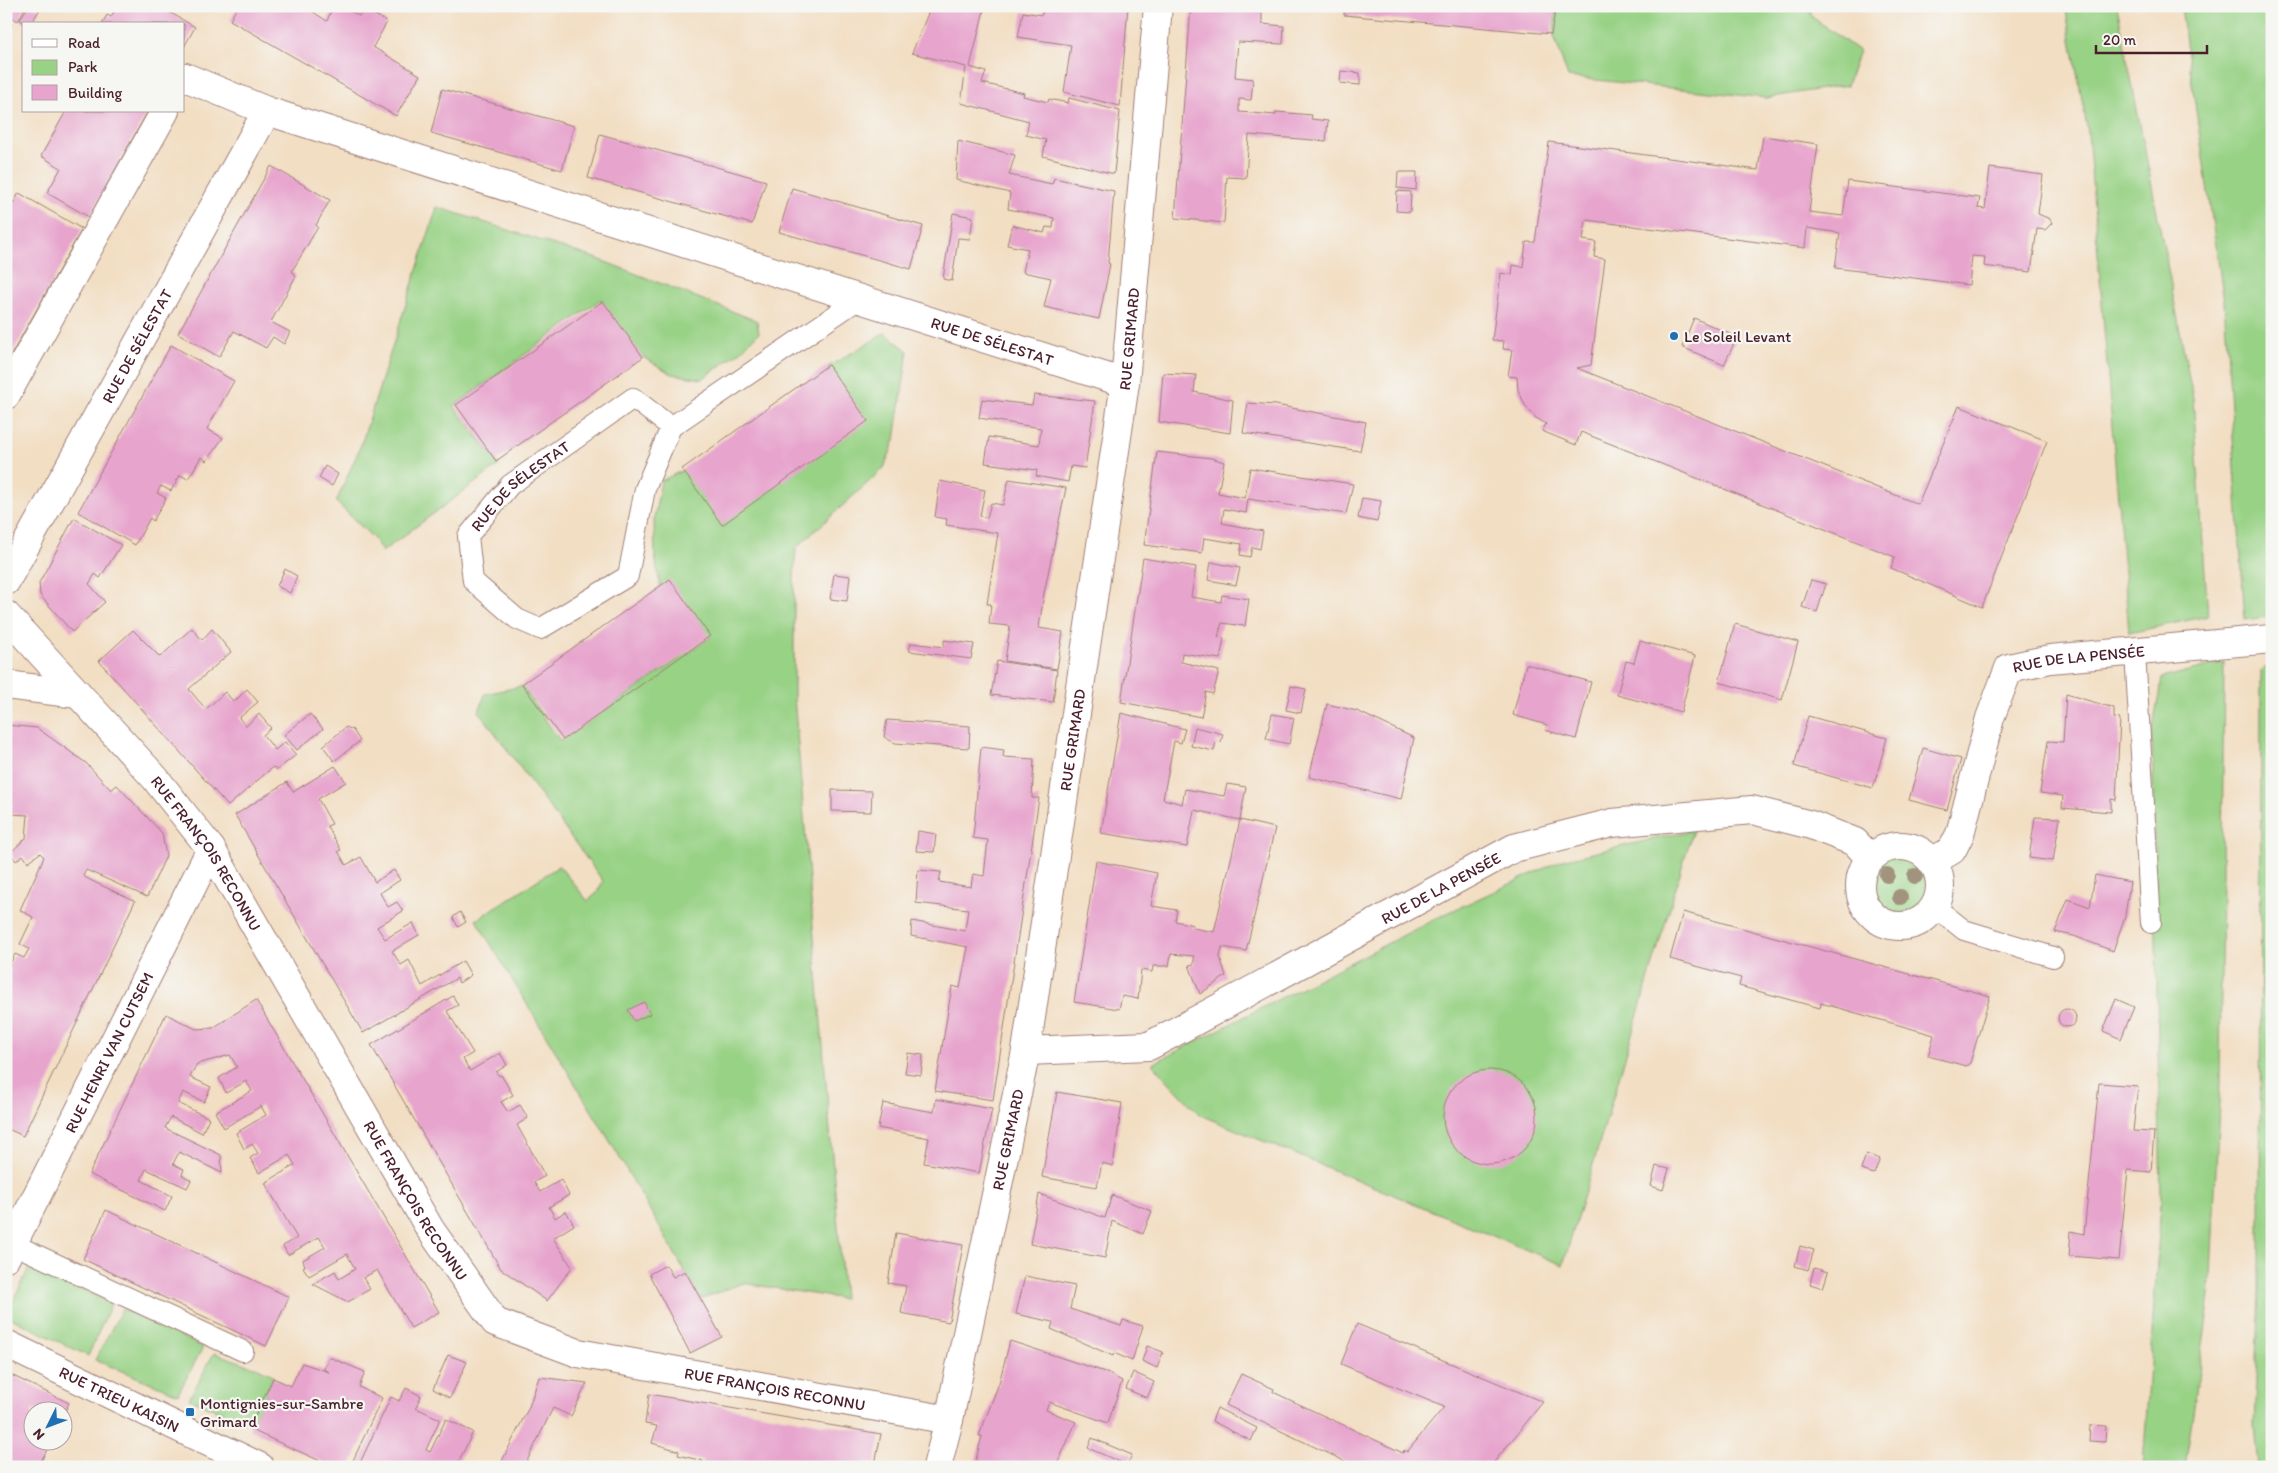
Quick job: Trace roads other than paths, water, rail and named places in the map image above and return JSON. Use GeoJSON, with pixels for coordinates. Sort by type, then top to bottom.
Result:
{"type":"FeatureCollection","features":[{"type":"Feature","properties":{"kind":"street","name":"RUE GRIMARD"},"geometry":{"type":"LineString","coordinates":[[937,1467],[949,1420],[1026,1051],[1125,383],[1158,6]]}},
{"type":"Feature","properties":{"kind":"street","name":"RUE DE SÉLESTAT"},"geometry":{"type":"LineString","coordinates":[[185,77],[267,111],[1125,383]]}},
{"type":"Feature","properties":{"kind":"street","name":"RUE DE SÉLESTAT"},"geometry":{"type":"LineString","coordinates":[[6,581],[267,111]]}},
{"type":"Feature","properties":{"kind":"street"},"geometry":{"type":"LineString","coordinates":[[6,395],[164,112]]}},
{"type":"Feature","properties":{"kind":"street","name":"RUE FRANÇOIS RECONNU"},"geometry":{"type":"LineString","coordinates":[[6,615],[155,778],[211,848],[430,1229],[494,1322],[578,1353],[949,1420]]}},
{"type":"Feature","properties":{"kind":"street","name":"RUE DE LA PENSÉE"},"geometry":{"type":"LineString","coordinates":[[1932,862],[1952,850],[1960,834],[1990,718],[2009,668],[2050,659],[2272,639]]}},
{"type":"Feature","properties":{"kind":"street"},"geometry":{"type":"LineString","coordinates":[[6,685],[78,694]]}},
{"type":"Feature","properties":{"kind":"street","name":"RUE DE LA PENSÉE"},"geometry":{"type":"LineString","coordinates":[[1026,1051],[1149,1046],[1514,848],[1612,823],[1752,810],[1811,825],[1854,842],[1870,858]]}},
{"type":"Feature","properties":{"kind":"street"},"geometry":{"type":"LineString","coordinates":[[1893,846],[1906,846],[1918,850],[1932,862],[1940,882],[1939,895],[1935,907],[1926,918],[1914,925],[1900,927],[1887,925],[1875,919],[1866,909],[1860,896],[1859,883],[1863,869],[1870,858],[1880,850],[1893,846]]}},
{"type":"Feature","properties":{"kind":"street","name":"RUE HENRI VAN CUTSEM"},"geometry":{"type":"LineString","coordinates":[[10,1250],[211,848]]}},
{"type":"Feature","properties":{"kind":"street","name":"RUE TRIEU KAISIN"},"geometry":{"type":"LineString","coordinates":[[6,1344],[260,1467]]}},
{"type":"Feature","properties":{"kind":"lane"},"geometry":{"type":"LineString","coordinates":[[671,426],[860,299]]}},
{"type":"Feature","properties":{"kind":"lane","name":"RUE DE SÉLESTAT"},"geometry":{"type":"LineString","coordinates":[[633,398],[671,426],[645,489],[628,576],[540,629],[516,619],[473,581],[468,536],[510,485],[633,398]]}},
{"type":"Feature","properties":{"kind":"lane"},"geometry":{"type":"LineString","coordinates":[[2135,652],[2151,923]]}},
{"type":"Feature","properties":{"kind":"lane"},"geometry":{"type":"LineString","coordinates":[[1935,907],[1964,930],[2053,957]]}},
{"type":"Feature","properties":{"kind":"lane"},"geometry":{"type":"LineString","coordinates":[[10,1250],[243,1351]]}},
{"type":"Feature","properties":{"kind":"place","name":"Le Soleil Levant"},"geometry":{"type":"Point","coordinates":[1674,336]}},
{"type":"Feature","properties":{"kind":"place","name":"Montignies-sur-Sambre Grimard"},"geometry":{"type":"Point","coordinates":[190,1412]}}]}
